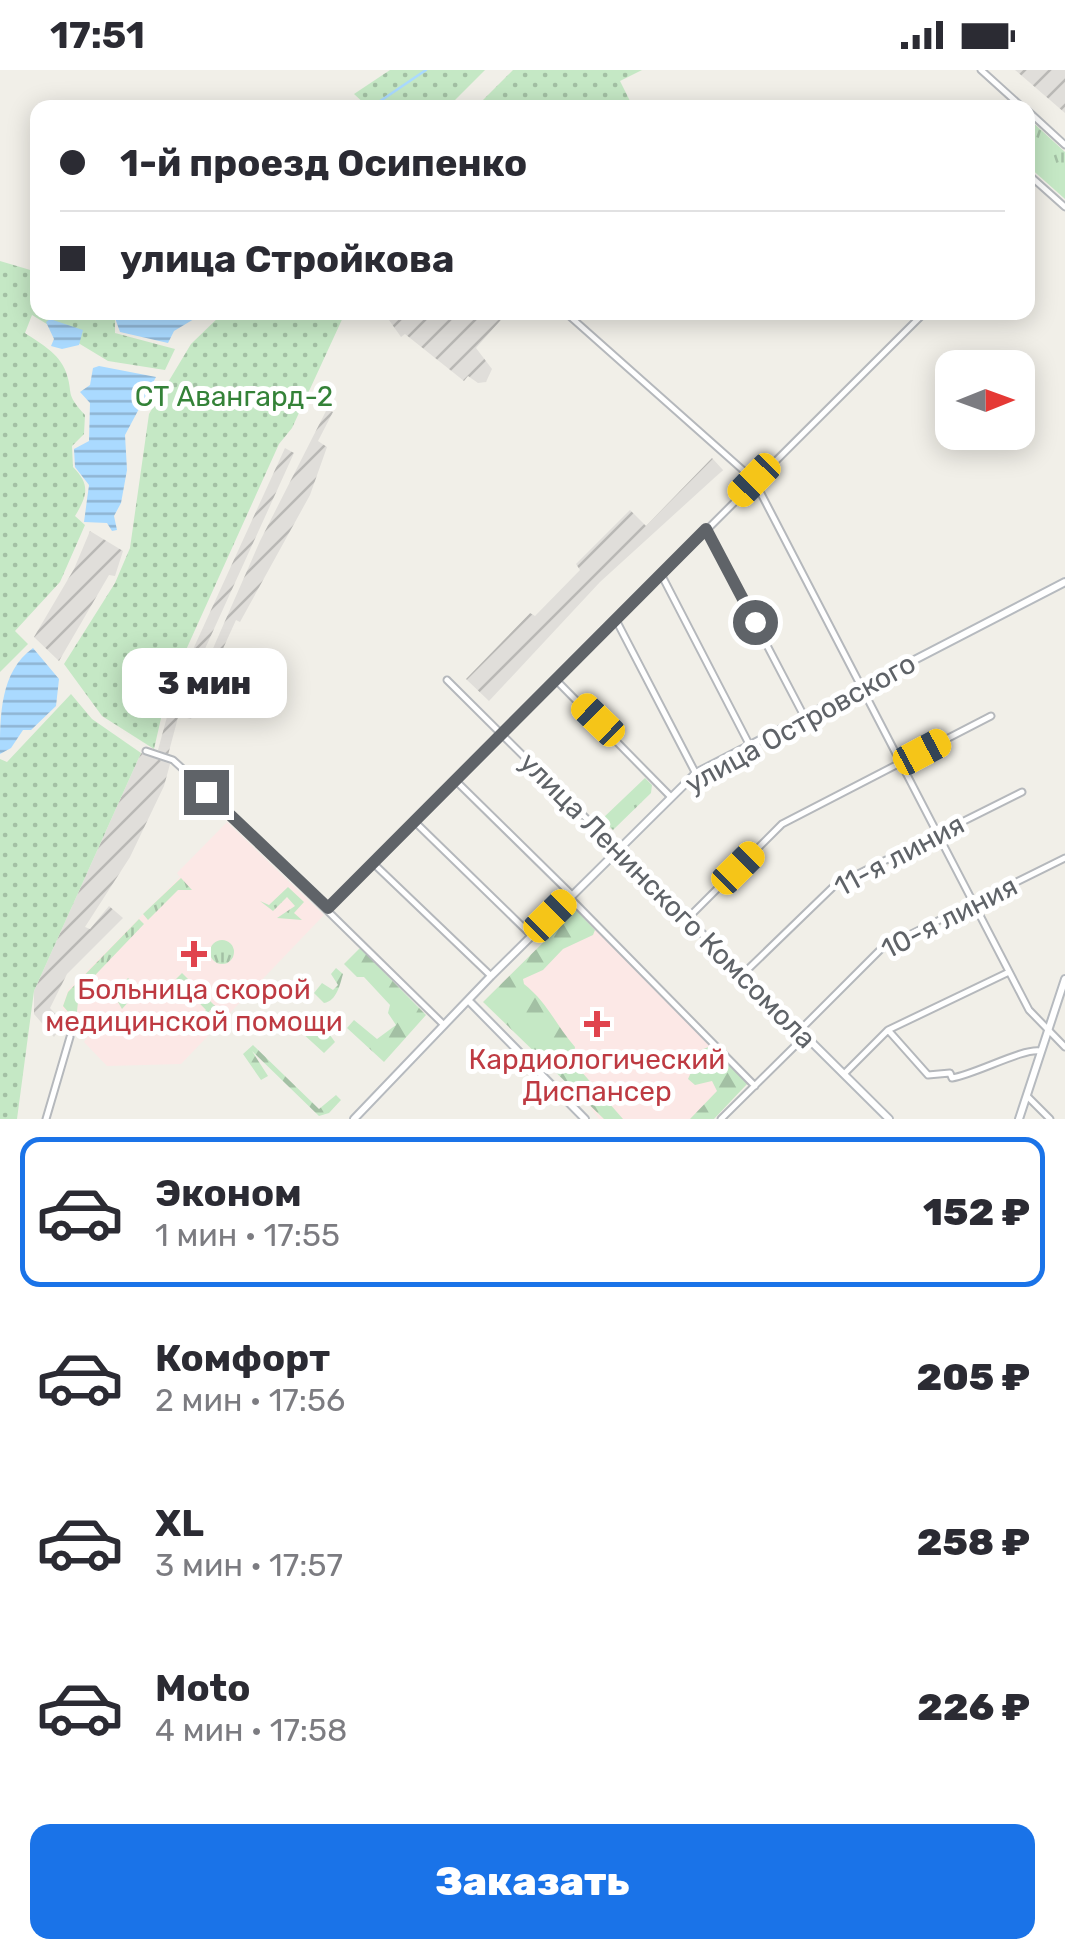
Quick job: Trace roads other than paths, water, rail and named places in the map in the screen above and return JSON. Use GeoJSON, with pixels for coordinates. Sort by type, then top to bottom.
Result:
{"type":"FeatureCollection","features":[{"type":"Feature","properties":{"kind":"street"},"geometry":{"type":"LineString","coordinates":[[981,70],[1013,100]]}},
{"type":"Feature","properties":{"kind":"street"},"geometry":{"type":"LineString","coordinates":[[1035,120],[1065,145]]}},
{"type":"Feature","properties":{"kind":"street"},"geometry":{"type":"LineString","coordinates":[[1035,180],[1065,207]]}},
{"type":"Feature","properties":{"kind":"street"},"geometry":{"type":"LineString","coordinates":[[575,320],[754,480],[1029,1010],[1065,1047]]}},
{"type":"Feature","properties":{"kind":"street"},"geometry":{"type":"LineString","coordinates":[[328,908],[917,320]]}},
{"type":"Feature","properties":{"kind":"street"},"geometry":{"type":"LineString","coordinates":[[706,529],[804,716]]}},
{"type":"Feature","properties":{"kind":"street"},"geometry":{"type":"LineString","coordinates":[[662,574],[749,744]]}},
{"type":"Feature","properties":{"kind":"street","name":"улица Островского"},"geometry":{"type":"LineString","coordinates":[[354,1119],[570,896],[696,773],[1065,582]]}},
{"type":"Feature","properties":{"kind":"street"},"geometry":{"type":"LineString","coordinates":[[616,620],[696,773]]}},
{"type":"Feature","properties":{"kind":"street","name":"улица Ленинского Комсомола"},"geometry":{"type":"LineString","coordinates":[[447,680],[889,1119]]}},
{"type":"Feature","properties":{"kind":"street"},"geometry":{"type":"LineString","coordinates":[[556,680],[670,796]]}},
{"type":"Feature","properties":{"kind":"street"},"geometry":{"type":"LineString","coordinates":[[687,919],[782,824],[991,716]]}},
{"type":"Feature","properties":{"kind":"street"},"geometry":{"type":"LineString","coordinates":[[146,751],[173,760],[444,1025]]}},
{"type":"Feature","properties":{"kind":"street"},"geometry":{"type":"LineString","coordinates":[[456,781],[755,1086]]}},
{"type":"Feature","properties":{"kind":"street","name":"11-я линия"},"geometry":{"type":"LineString","coordinates":[[742,974],[834,886],[1022,792]]}},
{"type":"Feature","properties":{"kind":"street"},"geometry":{"type":"LineString","coordinates":[[415,822],[531,936]]}},
{"type":"Feature","properties":{"kind":"street","name":"10-я линия"},"geometry":{"type":"LineString","coordinates":[[721,1119],[880,948],[1065,858]]}},
{"type":"Feature","properties":{"kind":"street"},"geometry":{"type":"LineString","coordinates":[[373,863],[491,976]]}},
{"type":"Feature","properties":{"kind":"street"},"geometry":{"type":"LineString","coordinates":[[844,1074],[888,1030],[1009,972]]}},
{"type":"Feature","properties":{"kind":"street"},"geometry":{"type":"LineString","coordinates":[[1019,1119],[1065,979]]}},
{"type":"Feature","properties":{"kind":"street"},"geometry":{"type":"LineString","coordinates":[[469,1002],[585,1119]]}},
{"type":"Feature","properties":{"kind":"street"},"geometry":{"type":"LineString","coordinates":[[888,1030],[928,1075],[950,1073],[952,1078],[980,1073],[1030,1049],[1042,1051]]}},
{"type":"Feature","properties":{"kind":"street"},"geometry":{"type":"LineString","coordinates":[[46,1119],[70,1037]]}},
{"type":"Feature","properties":{"kind":"street"},"geometry":{"type":"LineString","coordinates":[[1027,1096],[1050,1119]]}},
{"type":"Feature","properties":{"kind":"water"},"geometry":{"type":"Polygon","coordinates":[[[53,320],[83,330],[79,345],[62,349],[51,346],[54,339],[46,322],[53,320]]]}},
{"type":"Feature","properties":{"kind":"water"},"geometry":{"type":"Polygon","coordinates":[[[116,320],[192,320],[174,331],[168,343],[120,332],[116,320]]]}},
{"type":"Feature","properties":{"kind":"water"},"geometry":{"type":"Polygon","coordinates":[[[93,368],[156,377],[125,435],[127,470],[121,503],[114,516],[117,530],[112,531],[107,523],[84,522],[89,485],[75,467],[74,449],[89,441],[90,403],[80,392],[90,385],[93,368]]]}},
{"type":"Feature","properties":{"kind":"water"},"geometry":{"type":"Polygon","coordinates":[[[33,648],[59,679],[56,706],[31,730],[23,730],[11,748],[0,754],[8,682],[33,648]]]}},
{"type":"Feature","properties":{"kind":"waterway"},"geometry":{"type":"LineString","coordinates":[[382,100],[426,70]]}},
{"type":"Feature","properties":{"kind":"place","name":"Больница скорой медицинской помощи"},"geometry":{"type":"Point","coordinates":[194,954]}},
{"type":"Feature","properties":{"kind":"place","name":"Кардиологический Диспансер"},"geometry":{"type":"Point","coordinates":[597,1024]}},
{"type":"Feature","properties":{"kind":"park label","name":"СТ Авангард-2"},"geometry":{"type":"Point","coordinates":[234,396]}}]}
